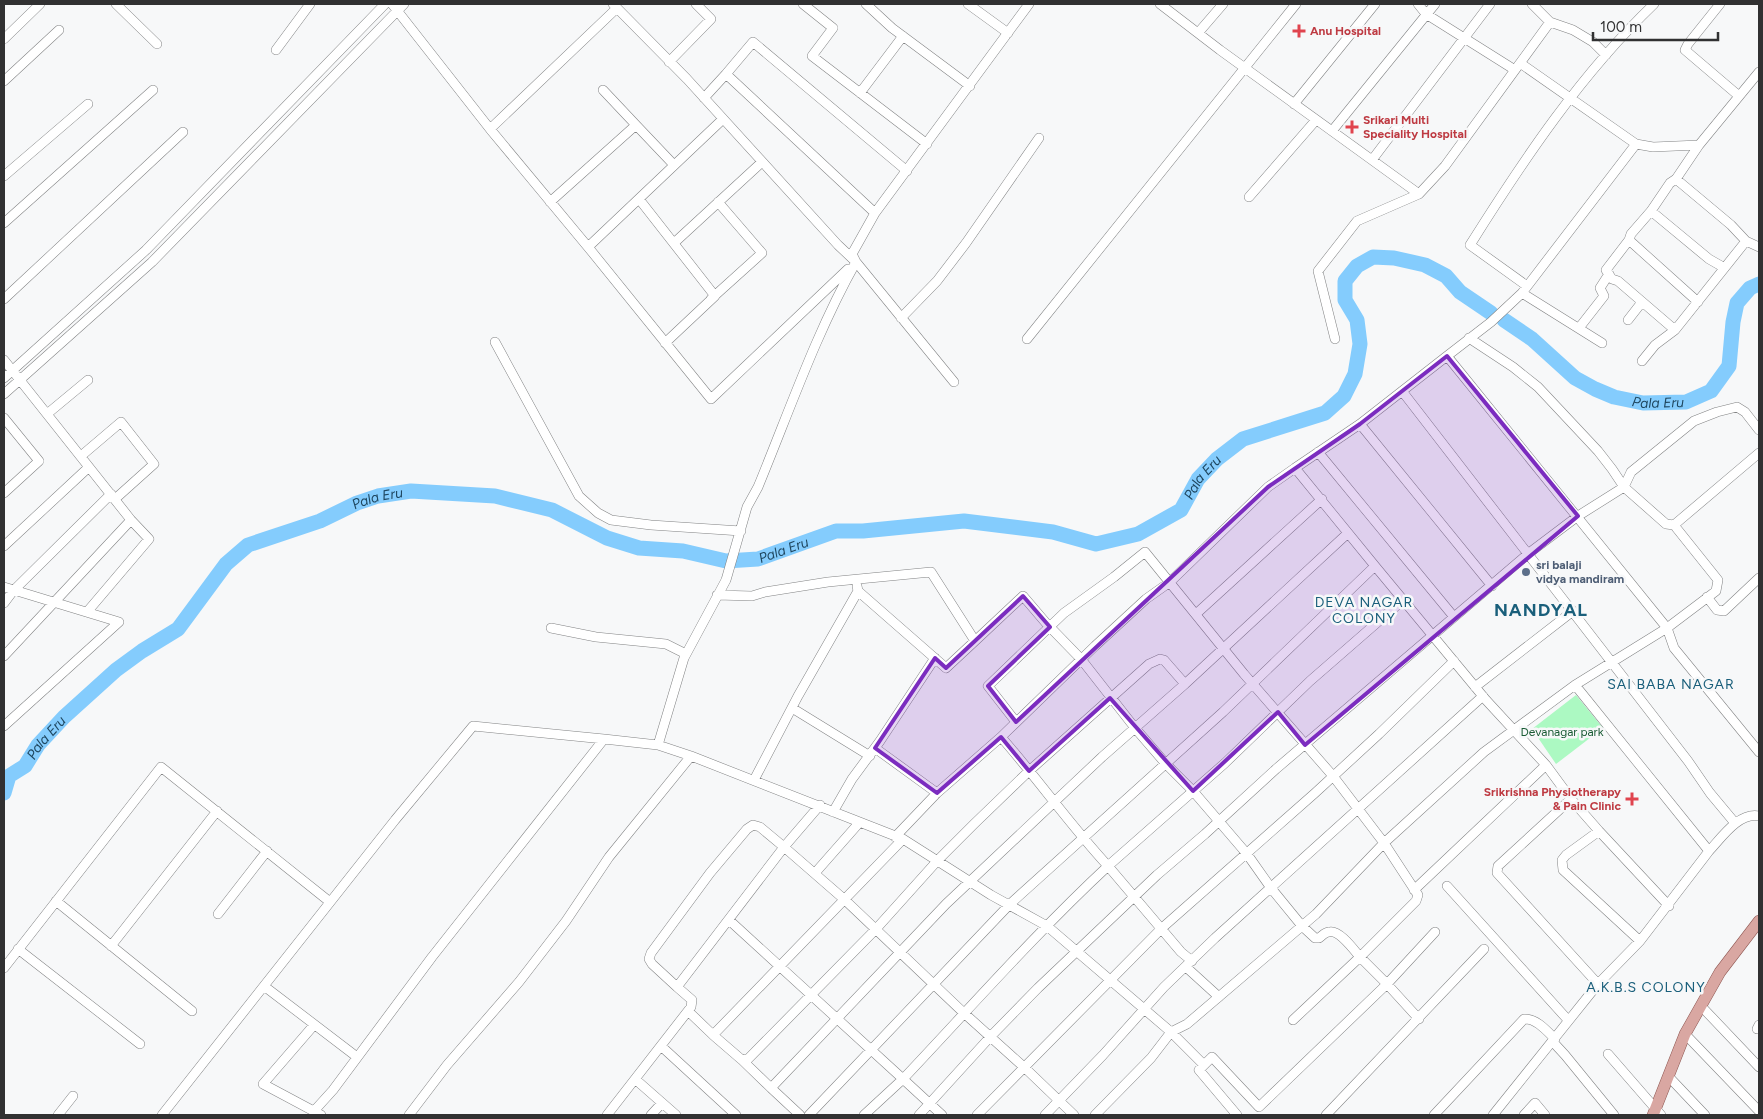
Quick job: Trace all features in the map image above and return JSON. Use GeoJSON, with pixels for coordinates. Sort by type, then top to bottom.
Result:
{"type":"FeatureCollection","features":[{"type":"Feature","properties":{"kind":"main road"},"geometry":{"type":"LineString","coordinates":[[1657,1113],[1685,1034],[1720,972],[1759,921]]}},
{"type":"Feature","properties":{"kind":"street"},"geometry":{"type":"LineString","coordinates":[[4,38],[40,4]]}},
{"type":"Feature","properties":{"kind":"street"},"geometry":{"type":"LineString","coordinates":[[116,4],[157,44]]}},
{"type":"Feature","properties":{"kind":"street"},"geometry":{"type":"LineString","coordinates":[[276,50],[310,4]]}},
{"type":"Feature","properties":{"kind":"street"},"geometry":{"type":"LineString","coordinates":[[4,378],[146,250],[385,4]]}},
{"type":"Feature","properties":{"kind":"street"},"geometry":{"type":"LineString","coordinates":[[670,62],[711,19],[696,4]]}},
{"type":"Feature","properties":{"kind":"street"},"geometry":{"type":"LineString","coordinates":[[803,4],[833,28],[812,56],[927,144]]}},
{"type":"Feature","properties":{"kind":"street"},"geometry":{"type":"LineString","coordinates":[[866,4],[903,36],[970,86]]}},
{"type":"Feature","properties":{"kind":"street"},"geometry":{"type":"LineString","coordinates":[[968,4],[1008,33]]}},
{"type":"Feature","properties":{"kind":"street"},"geometry":{"type":"LineString","coordinates":[[856,262],[852,254],[875,213],[1029,4]]}},
{"type":"Feature","properties":{"kind":"street"},"geometry":{"type":"LineString","coordinates":[[1198,33],[1223,4]]}},
{"type":"Feature","properties":{"kind":"street"},"geometry":{"type":"LineString","coordinates":[[1027,339],[1296,4]]}},
{"type":"Feature","properties":{"kind":"street"},"geometry":{"type":"LineString","coordinates":[[1294,104],[1375,4]]}},
{"type":"Feature","properties":{"kind":"street"},"geometry":{"type":"LineString","coordinates":[[1418,4],[1426,14],[1463,39],[1518,67],[1571,98],[1636,144],[1652,147],[1699,146]]}},
{"type":"Feature","properties":{"kind":"street"},"geometry":{"type":"LineString","coordinates":[[1332,131],[1435,4]]}},
{"type":"Feature","properties":{"kind":"street"},"geometry":{"type":"LineString","coordinates":[[1372,160],[1490,4]]}},
{"type":"Feature","properties":{"kind":"street"},"geometry":{"type":"LineString","coordinates":[[1532,4],[1550,22],[1573,30],[1587,38],[1606,55]]}},
{"type":"Feature","properties":{"kind":"street"},"geometry":{"type":"LineString","coordinates":[[1602,343],[1524,290],[1470,245],[1526,159],[1571,98],[1635,22],[1654,4]]}},
{"type":"Feature","properties":{"kind":"street"},"geometry":{"type":"LineString","coordinates":[[1720,4],[1685,50],[1739,96]]}},
{"type":"Feature","properties":{"kind":"street"},"geometry":{"type":"LineString","coordinates":[[1164,5],[1245,68],[1419,194]]}},
{"type":"Feature","properties":{"kind":"street"},"geometry":{"type":"LineString","coordinates":[[4,394],[152,262],[397,6],[490,129],[711,399],[856,262]]}},
{"type":"Feature","properties":{"kind":"street"},"geometry":{"type":"LineString","coordinates":[[490,129],[615,6],[704,98],[838,245],[856,262],[954,382]]}},
{"type":"Feature","properties":{"kind":"street"},"geometry":{"type":"LineString","coordinates":[[1335,338],[1318,271],[1357,221],[1419,194],[1445,166],[1550,22]]}},
{"type":"Feature","properties":{"kind":"street"},"geometry":{"type":"LineString","coordinates":[[4,81],[59,30]]}},
{"type":"Feature","properties":{"kind":"street"},"geometry":{"type":"LineString","coordinates":[[860,93],[903,36]]}},
{"type":"Feature","properties":{"kind":"street"},"geometry":{"type":"LineString","coordinates":[[704,98],[753,42],[907,171]]}},
{"type":"Feature","properties":{"kind":"street"},"geometry":{"type":"LineString","coordinates":[[1675,330],[1618,281],[1612,279],[1606,270],[1670,183],[1676,179],[1699,146],[1759,72]]}},
{"type":"Feature","properties":{"kind":"street"},"geometry":{"type":"LineString","coordinates":[[726,74],[875,213]]}},
{"type":"Feature","properties":{"kind":"street"},"geometry":{"type":"LineString","coordinates":[[4,222],[152,90]]}},
{"type":"Feature","properties":{"kind":"street"},"geometry":{"type":"LineString","coordinates":[[603,90],[674,165]]}},
{"type":"Feature","properties":{"kind":"street"},"geometry":{"type":"LineString","coordinates":[[4,176],[88,104]]}},
{"type":"Feature","properties":{"kind":"street"},"geometry":{"type":"LineString","coordinates":[[588,247],[723,119]]}},
{"type":"Feature","properties":{"kind":"street"},"geometry":{"type":"LineString","coordinates":[[1249,198],[1316,120]]}},
{"type":"Feature","properties":{"kind":"street"},"geometry":{"type":"LineString","coordinates":[[550,202],[636,125]]}},
{"type":"Feature","properties":{"kind":"street"},"geometry":{"type":"LineString","coordinates":[[4,300],[183,132]]}},
{"type":"Feature","properties":{"kind":"street"},"geometry":{"type":"LineString","coordinates":[[901,318],[937,281],[1039,138]]}},
{"type":"Feature","properties":{"kind":"street"},"geometry":{"type":"LineString","coordinates":[[713,1035],[845,900],[936,793],[1001,737],[1146,599],[1170,582],[1268,487],[1360,424],[1509,306],[1524,290],[1636,144]]}},
{"type":"Feature","properties":{"kind":"street"},"geometry":{"type":"LineString","coordinates":[[674,243],[762,162]]}},
{"type":"Feature","properties":{"kind":"street"},"geometry":{"type":"LineString","coordinates":[[1676,179],[1731,225],[1746,241],[1759,247]]}},
{"type":"Feature","properties":{"kind":"street"},"geometry":{"type":"LineString","coordinates":[[639,199],[715,296],[711,300]]}},
{"type":"Feature","properties":{"kind":"street"},"geometry":{"type":"LineString","coordinates":[[665,343],[762,253],[718,202]]}},
{"type":"Feature","properties":{"kind":"street"},"geometry":{"type":"LineString","coordinates":[[1651,211],[1709,259],[1723,267]]}},
{"type":"Feature","properties":{"kind":"street"},"geometry":{"type":"LineString","coordinates":[[1629,240],[1698,302]]}},
{"type":"Feature","properties":{"kind":"street"},"geometry":{"type":"LineString","coordinates":[[1642,361],[1675,330],[1723,267],[1746,241]]}},
{"type":"Feature","properties":{"kind":"street"},"geometry":{"type":"LineString","coordinates":[[658,745],[686,654],[726,580],[747,508],[758,487],[819,337],[845,280],[856,262]]}},
{"type":"Feature","properties":{"kind":"street"},"geometry":{"type":"LineString","coordinates":[[1579,328],[1604,296],[1600,288],[1609,274]]}},
{"type":"Feature","properties":{"kind":"street"},"geometry":{"type":"LineString","coordinates":[[1628,320],[1642,302]]}},
{"type":"Feature","properties":{"kind":"street"},"geometry":{"type":"LineString","coordinates":[[1095,1115],[1151,1058],[1171,1032],[1187,1024],[1316,914],[1384,843],[1484,752],[1575,685],[1667,628],[1716,591],[1718,580],[1674,525],[1666,524],[1624,487],[1598,451],[1538,387],[1469,338]]}},
{"type":"Feature","properties":{"kind":"street"},"geometry":{"type":"LineString","coordinates":[[495,342],[579,496],[598,513],[611,520],[651,525],[741,531]]}},
{"type":"Feature","properties":{"kind":"street"},"geometry":{"type":"LineString","coordinates":[[1447,356],[1667,628],[1674,648],[1759,752]]}},
{"type":"Feature","properties":{"kind":"street"},"geometry":{"type":"LineString","coordinates":[[4,360],[149,539],[88,612]]}},
{"type":"Feature","properties":{"kind":"street"},"geometry":{"type":"LineString","coordinates":[[47,414],[88,380]]}},
{"type":"Feature","properties":{"kind":"street"},"geometry":{"type":"LineString","coordinates":[[1402,391],[1529,553],[1688,760],[1710,793],[1735,823]]}},
{"type":"Feature","properties":{"kind":"street"},"geometry":{"type":"LineString","coordinates":[[919,1115],[1038,988],[1077,953],[1134,896],[1305,745],[1529,553],[1578,516],[1624,487],[1631,472],[1694,421],[1737,407],[1745,412],[1759,430]]}},
{"type":"Feature","properties":{"kind":"street"},"geometry":{"type":"LineString","coordinates":[[4,418],[39,461],[4,493]]}},
{"type":"Feature","properties":{"kind":"street"},"geometry":{"type":"LineString","coordinates":[[4,603],[13,591],[113,496],[154,464],[121,422],[81,456]]}},
{"type":"Feature","properties":{"kind":"street"},"geometry":{"type":"LineString","coordinates":[[1360,424],[1492,586]]}},
{"type":"Feature","properties":{"kind":"street"},"geometry":{"type":"LineString","coordinates":[[1318,452],[1454,617]]}},
{"type":"Feature","properties":{"kind":"street"},"geometry":{"type":"LineString","coordinates":[[1674,525],[1759,453]]}},
{"type":"Feature","properties":{"kind":"street"},"geometry":{"type":"LineString","coordinates":[[4,546],[89,467]]}},
{"type":"Feature","properties":{"kind":"street"},"geometry":{"type":"LineString","coordinates":[[1295,468],[1475,687],[1546,765],[1598,831],[1668,906]]}},
{"type":"Feature","properties":{"kind":"street"},"geometry":{"type":"LineString","coordinates":[[1196,614],[1322,500]]}},
{"type":"Feature","properties":{"kind":"street"},"geometry":{"type":"LineString","coordinates":[[4,656],[132,520]]}},
{"type":"Feature","properties":{"kind":"street"},"geometry":{"type":"LineString","coordinates":[[771,1088],[946,904],[1054,801],[1185,684],[1348,533]]}},
{"type":"Feature","properties":{"kind":"street"},"geometry":{"type":"LineString","coordinates":[[1016,722],[988,686],[1064,613],[1145,552],[1222,648],[1333,776],[1384,843],[1418,895],[1416,901],[1293,1020]]}},
{"type":"Feature","properties":{"kind":"street"},"geometry":{"type":"LineString","coordinates":[[809,1115],[1010,904],[1166,764],[1375,566]]}},
{"type":"Feature","properties":{"kind":"street"},"geometry":{"type":"LineString","coordinates":[[717,596],[752,596],[765,592],[856,579],[931,572],[975,641]]}},
{"type":"Feature","properties":{"kind":"street"},"geometry":{"type":"LineString","coordinates":[[1707,597],[1718,610],[1724,611],[1759,578]]}},
{"type":"Feature","properties":{"kind":"street"},"geometry":{"type":"LineString","coordinates":[[754,780],[858,591],[856,579]]}},
{"type":"Feature","properties":{"kind":"street"},"geometry":{"type":"LineString","coordinates":[[4,587],[119,622],[4,726]]}},
{"type":"Feature","properties":{"kind":"street"},"geometry":{"type":"LineString","coordinates":[[858,591],[946,668],[1023,596],[1081,660],[1110,698],[1166,764],[1193,791],[1246,854],[1302,926],[1315,938],[1319,938],[1329,932],[1334,932],[1346,942],[1419,1019]]}},
{"type":"Feature","properties":{"kind":"street"},"geometry":{"type":"LineString","coordinates":[[864,1115],[903,1079],[1074,898],[1193,791],[1310,681],[1403,600]]}},
{"type":"Feature","properties":{"kind":"street"},"geometry":{"type":"LineString","coordinates":[[1475,687],[1572,611]]}},
{"type":"Feature","properties":{"kind":"street"},"geometry":{"type":"LineString","coordinates":[[552,628],[596,637],[666,644],[686,654]]}},
{"type":"Feature","properties":{"kind":"street"},"geometry":{"type":"LineString","coordinates":[[833,812],[852,779],[935,658]]}},
{"type":"Feature","properties":{"kind":"street"},"geometry":{"type":"LineString","coordinates":[[742,1060],[748,1059],[876,928],[938,860],[1029,771],[1149,664],[1160,659],[1164,660],[1185,684]]}},
{"type":"Feature","properties":{"kind":"street"},"geometry":{"type":"LineString","coordinates":[[977,1115],[1026,1068],[1162,928],[1333,776],[1454,661]]}},
{"type":"Feature","properties":{"kind":"street"},"geometry":{"type":"LineString","coordinates":[[1575,685],[1709,850]]}},
{"type":"Feature","properties":{"kind":"street"},"geometry":{"type":"LineString","coordinates":[[1045,1115],[1164,987],[1215,938],[1483,696]]}},
{"type":"Feature","properties":{"kind":"street"},"geometry":{"type":"LineString","coordinates":[[792,708],[872,752],[936,793]]}},
{"type":"Feature","properties":{"kind":"street"},"geometry":{"type":"LineString","coordinates":[[162,1115],[395,820],[473,726],[658,745],[820,805],[899,838],[938,860],[970,882],[1047,926],[1171,1032],[1204,1065]]}},
{"type":"Feature","properties":{"kind":"street"},"geometry":{"type":"LineString","coordinates":[[1001,737],[1082,838],[1162,928],[1189,964],[1219,997]]}},
{"type":"Feature","properties":{"kind":"street"},"geometry":{"type":"LineString","coordinates":[[314,1024],[263,1084],[318,1113],[432,957],[604,739]]}},
{"type":"Feature","properties":{"kind":"street"},"geometry":{"type":"LineString","coordinates":[[409,1115],[447,1065],[519,982],[566,921],[609,857],[691,756]]}},
{"type":"Feature","properties":{"kind":"street"},"geometry":{"type":"LineString","coordinates":[[1414,890],[1546,765]]}},
{"type":"Feature","properties":{"kind":"street"},"geometry":{"type":"LineString","coordinates":[[4,968],[161,767],[330,902]]}},
{"type":"Feature","properties":{"kind":"street"},"geometry":{"type":"LineString","coordinates":[[1571,799],[1498,866],[1498,873],[1598,984]]}},
{"type":"Feature","properties":{"kind":"street"},"geometry":{"type":"LineString","coordinates":[[677,987],[784,847],[820,805]]}},
{"type":"Feature","properties":{"kind":"street"},"geometry":{"type":"LineString","coordinates":[[111,946],[217,811]]}},
{"type":"Feature","properties":{"kind":"street"},"geometry":{"type":"LineString","coordinates":[[1493,1115],[1598,984],[1640,941],[1709,850],[1735,823],[1750,815],[1759,816]]}},
{"type":"Feature","properties":{"kind":"street"},"geometry":{"type":"LineString","coordinates":[[815,873],[860,823]]}},
{"type":"Feature","properties":{"kind":"street"},"geometry":{"type":"LineString","coordinates":[[607,1115],[691,1007],[692,1000],[652,964],[649,958],[650,953],[710,873],[747,829],[753,825],[760,827],[784,847],[876,928],[1074,1115]]}},
{"type":"Feature","properties":{"kind":"street"},"geometry":{"type":"LineString","coordinates":[[1598,831],[1566,855],[1562,860],[1564,870],[1640,941]]}},
{"type":"Feature","properties":{"kind":"street"},"geometry":{"type":"LineString","coordinates":[[218,914],[267,851]]}},
{"type":"Feature","properties":{"kind":"street"},"geometry":{"type":"LineString","coordinates":[[1447,886],[1568,1020]]}},
{"type":"Feature","properties":{"kind":"street"},"geometry":{"type":"LineString","coordinates":[[56,901],[192,1011]]}},
{"type":"Feature","properties":{"kind":"street"},"geometry":{"type":"LineString","coordinates":[[729,920],[942,1115]]}},
{"type":"Feature","properties":{"kind":"street"},"geometry":{"type":"LineString","coordinates":[[1237,1115],[1199,1070],[1212,1057],[1259,1107],[1387,984],[1435,932]]}},
{"type":"Feature","properties":{"kind":"street"},"geometry":{"type":"LineString","coordinates":[[18,949],[140,1044]]}},
{"type":"Feature","properties":{"kind":"street"},"geometry":{"type":"LineString","coordinates":[[1326,1115],[1484,949]]}},
{"type":"Feature","properties":{"kind":"street"},"geometry":{"type":"LineString","coordinates":[[264,986],[357,1058]]}},
{"type":"Feature","properties":{"kind":"street"},"geometry":{"type":"LineString","coordinates":[[1701,1006],[1759,1067]]}},
{"type":"Feature","properties":{"kind":"street"},"geometry":{"type":"LineString","coordinates":[[688,1011],[800,1115]]}},
{"type":"Feature","properties":{"kind":"street"},"geometry":{"type":"LineString","coordinates":[[1434,1115],[1524,1019],[1529,1018],[1554,1040],[1614,1115]]}},
{"type":"Feature","properties":{"kind":"street"},"geometry":{"type":"LineString","coordinates":[[1685,1034],[1759,1111]]}},
{"type":"Feature","properties":{"kind":"street"},"geometry":{"type":"LineString","coordinates":[[661,1046],[736,1115]]}},
{"type":"Feature","properties":{"kind":"street"},"geometry":{"type":"LineString","coordinates":[[1608,1054],[1657,1113]]}},
{"type":"Feature","properties":{"kind":"street"},"geometry":{"type":"LineString","coordinates":[[1669,1077],[1705,1115]]}},
{"type":"Feature","properties":{"kind":"street"},"geometry":{"type":"LineString","coordinates":[[635,1079],[676,1115]]}},
{"type":"Feature","properties":{"kind":"street"},"geometry":{"type":"LineString","coordinates":[[58,1115],[73,1096]]}},
{"type":"Feature","properties":{"kind":"street"},"geometry":{"type":"LineString","coordinates":[[651,1115],[662,1103]]}},
{"type":"Feature","properties":{"kind":"street"},"geometry":{"type":"LineString","coordinates":[[1524,1115],[1535,1103],[1545,1115]]}},
{"type":"Feature","properties":{"kind":"highlighted area"},"geometry":{"type":"Polygon","coordinates":[[[1447,356],[1578,516],[1305,745],[1278,712],[1193,791],[1110,698],[1029,771],[1001,737],[937,793],[875,748],[935,658],[946,668],[1023,596],[1050,627],[988,686],[1016,722],[1268,487],[1360,424],[1447,356]]]}},
{"type":"Feature","properties":{"kind":"green space","name":"Devanagar park"},"geometry":{"type":"Polygon","coordinates":[[[1576,695],[1603,728],[1556,764],[1532,729],[1576,695]]]}},
{"type":"Feature","properties":{"kind":"waterway","name":"Pala Eru"},"geometry":{"type":"LineString","coordinates":[[4,793],[9,776],[25,766],[38,745],[64,717],[116,670],[142,651],[178,629],[226,564],[248,545],[320,521],[357,503],[378,496],[411,491],[495,496],[552,510],[607,538],[639,548],[683,551],[726,561],[758,559],[836,531],[863,531],[964,521],[1053,532],[1096,544],[1138,534],[1181,510],[1198,479],[1217,459],[1243,439],[1325,413],[1344,396],[1355,374],[1360,344],[1357,320],[1345,300],[1345,281],[1357,266],[1373,257],[1394,258],[1425,265],[1446,276],[1460,292],[1491,313]]}},
{"type":"Feature","properties":{"kind":"waterway","name":"Pala Eru"},"geometry":{"type":"LineString","coordinates":[[1504,320],[1532,339],[1575,378],[1595,389],[1614,397],[1643,403],[1686,402],[1711,391],[1729,366],[1733,322],[1737,303],[1750,288],[1759,284]]}},
{"type":"Feature","properties":{"kind":"place","name":"Anu Hospital"},"geometry":{"type":"Point","coordinates":[1299,31]}},
{"type":"Feature","properties":{"kind":"place","name":"Srikari Multi Speciality Hospital"},"geometry":{"type":"Point","coordinates":[1352,127]}},
{"type":"Feature","properties":{"kind":"place","name":"sri balaji vidya mandiram"},"geometry":{"type":"Point","coordinates":[1526,572]}},
{"type":"Feature","properties":{"kind":"place","name":"Srikrishna Physiotherapy & Pain Clinic"},"geometry":{"type":"Point","coordinates":[1632,799]}},
{"type":"Feature","properties":{"kind":"district","name":"DEVA NAGAR COLONY"},"geometry":{"type":"Point","coordinates":[1364,610]}},
{"type":"Feature","properties":{"kind":"district","name":"NANDYAL"},"geometry":{"type":"Point","coordinates":[1541,610]}},
{"type":"Feature","properties":{"kind":"district","name":"SAI BABA NAGAR"},"geometry":{"type":"Point","coordinates":[1671,684]}},
{"type":"Feature","properties":{"kind":"district","name":"A.K.B.S COLONY"},"geometry":{"type":"Point","coordinates":[1646,987]}}]}
